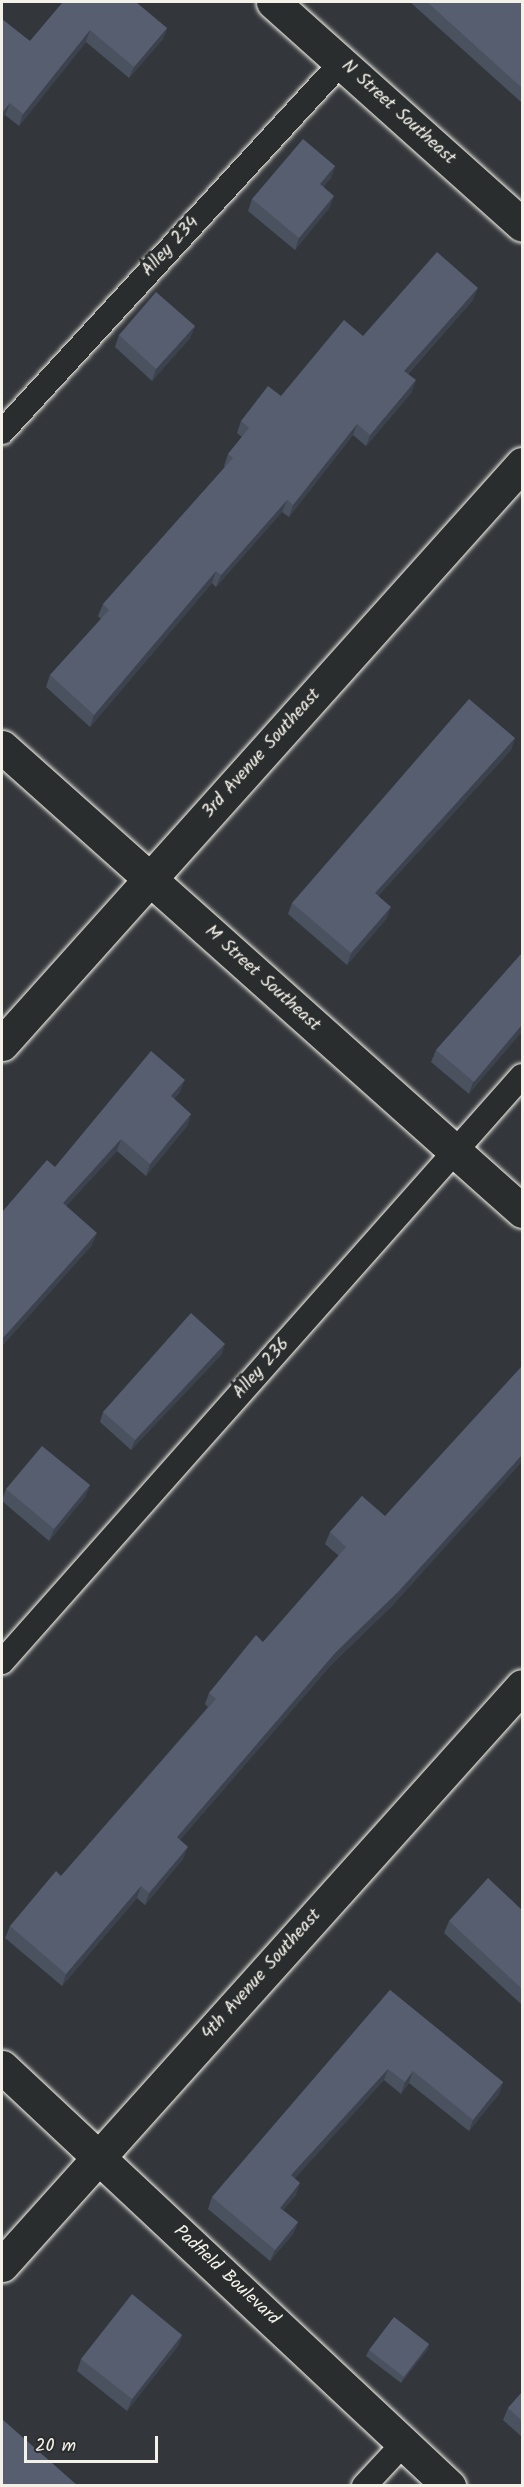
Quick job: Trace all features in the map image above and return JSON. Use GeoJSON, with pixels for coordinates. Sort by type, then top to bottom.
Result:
{"type":"FeatureCollection","features":[{"type":"Feature","properties":{"kind":"street","name":"N Street Southeast"},"geometry":{"type":"LineString","coordinates":[[273,2],[522,225]]}},
{"type":"Feature","properties":{"kind":"street","name":"3rd Avenue Southeast"},"geometry":{"type":"LineString","coordinates":[[2,1044],[522,464]]}},
{"type":"Feature","properties":{"kind":"street","name":"M Street Southeast"},"geometry":{"type":"LineString","coordinates":[[2,747],[522,1211]]}},
{"type":"Feature","properties":{"kind":"street","name":"4th Avenue Southeast"},"geometry":{"type":"LineString","coordinates":[[2,2265],[522,1686]]}},
{"type":"Feature","properties":{"kind":"street","name":"Padfield Boulevard"},"geometry":{"type":"LineString","coordinates":[[2,2067],[449,2486]]}},
{"type":"Feature","properties":{"kind":"lane","name":"Alley 234"},"geometry":{"type":"LineString","coordinates":[[2,432],[341,63]]}},
{"type":"Feature","properties":{"kind":"lane","name":"Alley 236"},"geometry":{"type":"LineString","coordinates":[[2,1662],[522,1076]]}},
{"type":"Feature","properties":{"kind":"lane"},"geometry":{"type":"LineString","coordinates":[[364,2486],[404,2443]]}},
{"type":"Feature","properties":{"kind":"building"},"geometry":{"type":"Polygon","coordinates":[[[63,2],[136,2],[167,28],[134,67],[90,30],[23,114],[10,103],[2,113],[2,19],[30,41],[63,2]]]}},
{"type":"Feature","properties":{"kind":"building"},"geometry":{"type":"Polygon","coordinates":[[[427,2],[522,2],[522,88],[427,2]]]}},
{"type":"Feature","properties":{"kind":"building"},"geometry":{"type":"Polygon","coordinates":[[[303,139],[335,166],[320,184],[334,196],[299,238],[252,199],[303,139]]]}},
{"type":"Feature","properties":{"kind":"building"},"geometry":{"type":"Polygon","coordinates":[[[437,252],[478,288],[404,371],[416,380],[370,435],[357,424],[293,505],[287,500],[221,575],[216,571],[94,715],[50,675],[109,610],[103,604],[233,458],[228,454],[249,428],[241,421],[268,386],[281,396],[344,320],[363,336],[437,252]]]}},
{"type":"Feature","properties":{"kind":"building"},"geometry":{"type":"Polygon","coordinates":[[[156,292],[195,326],[156,369],[119,335],[156,292]]]}},
{"type":"Feature","properties":{"kind":"building"},"geometry":{"type":"Polygon","coordinates":[[[469,699],[515,738],[375,893],[391,907],[351,953],[292,903],[469,699]]]}},
{"type":"Feature","properties":{"kind":"building"},"geometry":{"type":"Polygon","coordinates":[[[522,953],[522,1025],[474,1082],[436,1050],[522,953]]]}},
{"type":"Feature","properties":{"kind":"building"},"geometry":{"type":"Polygon","coordinates":[[[151,1051],[185,1080],[171,1096],[191,1114],[150,1164],[121,1139],[63,1203],[97,1233],[2,1339],[2,1212],[47,1160],[55,1167],[151,1051]]]}},
{"type":"Feature","properties":{"kind":"building"},"geometry":{"type":"Polygon","coordinates":[[[191,1313],[225,1344],[135,1440],[103,1412],[191,1313]]]}},
{"type":"Feature","properties":{"kind":"building"},"geometry":{"type":"Polygon","coordinates":[[[522,1366],[522,1455],[398,1592],[335,1653],[177,1837],[188,1847],[149,1893],[141,1886],[66,1974],[10,1926],[56,1871],[61,1876],[216,1699],[209,1693],[256,1635],[263,1642],[346,1547],[330,1532],[362,1496],[385,1516],[522,1366]]]}},
{"type":"Feature","properties":{"kind":"building"},"geometry":{"type":"Polygon","coordinates":[[[42,1446],[90,1485],[54,1529],[6,1489],[42,1446]]]}},
{"type":"Feature","properties":{"kind":"building"},"geometry":{"type":"Polygon","coordinates":[[[488,1878],[522,1910],[522,1989],[449,1921],[488,1878]]]}},
{"type":"Feature","properties":{"kind":"building"},"geometry":{"type":"Polygon","coordinates":[[[390,1990],[503,2082],[473,2120],[413,2071],[405,2082],[388,2069],[291,2175],[300,2183],[280,2208],[298,2222],[275,2250],[212,2197],[390,1990]]]}},
{"type":"Feature","properties":{"kind":"building"},"geometry":{"type":"Polygon","coordinates":[[[132,2294],[182,2335],[132,2399],[81,2359],[132,2294]]]}},
{"type":"Feature","properties":{"kind":"building"},"geometry":{"type":"Polygon","coordinates":[[[394,2317],[429,2344],[404,2377],[369,2350],[394,2317]]]}},
{"type":"Feature","properties":{"kind":"building"},"geometry":{"type":"Polygon","coordinates":[[[522,2392],[522,2421],[508,2408],[522,2392]]]}},
{"type":"Feature","properties":{"kind":"building"},"geometry":{"type":"Polygon","coordinates":[[[2,2419],[78,2486],[2,2486],[2,2419]]]}}]}
